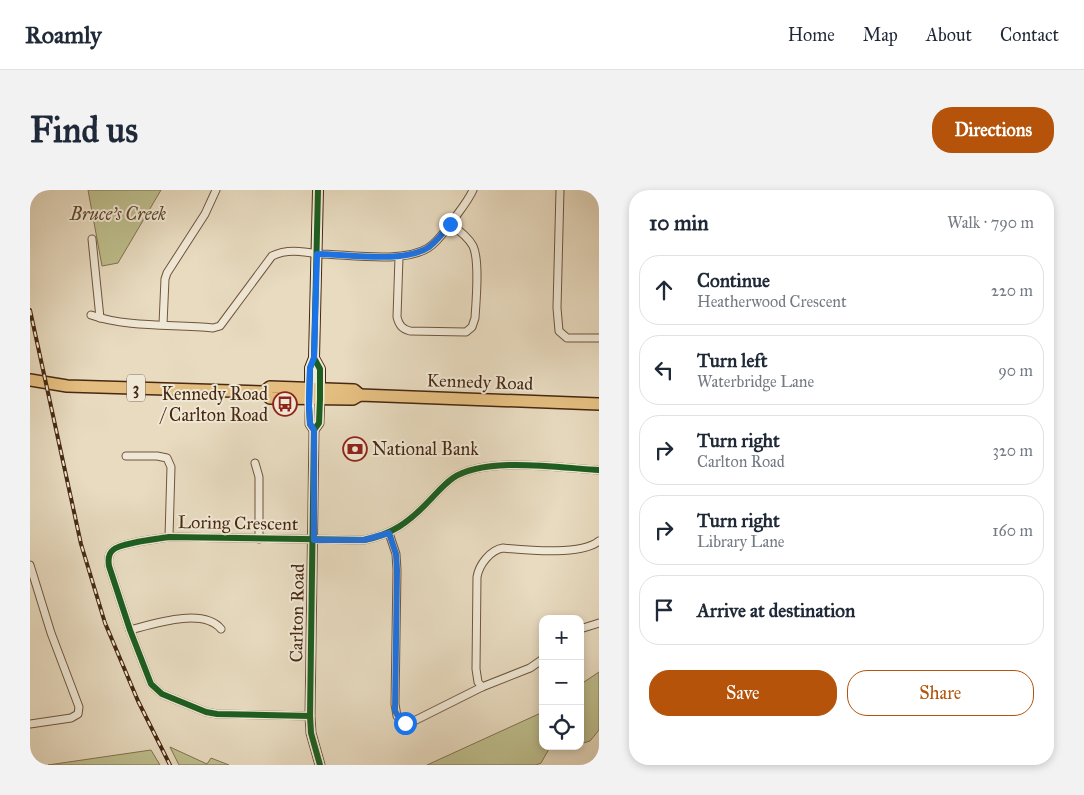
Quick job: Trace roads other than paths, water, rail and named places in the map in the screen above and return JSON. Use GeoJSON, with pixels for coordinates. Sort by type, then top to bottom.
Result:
{"type":"FeatureCollection","features":[{"type":"Feature","properties":{"kind":"main road","name":"Carlton Road"},"geometry":{"type":"LineString","coordinates":[[315,393],[320,369],[314,358],[318,190]]}},
{"type":"Feature","properties":{"kind":"main road","name":"Kennedy Road"},"geometry":{"type":"LineString","coordinates":[[30,380],[67,386],[264,392],[270,398],[315,393],[353,399],[360,395],[599,404]]}},
{"type":"Feature","properties":{"kind":"street"},"geometry":{"type":"LineString","coordinates":[[163,324],[165,278],[204,214],[216,190]]}},
{"type":"Feature","properties":{"kind":"street"},"geometry":{"type":"LineString","coordinates":[[91,315],[132,323],[213,328],[220,326],[272,256],[291,251],[305,251],[317,254],[399,257],[420,252],[430,247],[450,224],[469,199],[473,190]]}},
{"type":"Feature","properties":{"kind":"street"},"geometry":{"type":"LineString","coordinates":[[560,190],[558,331],[567,338],[599,338]]}},
{"type":"Feature","properties":{"kind":"street"},"geometry":{"type":"LineString","coordinates":[[399,257],[397,318],[400,326],[410,331],[466,332],[472,328],[475,318],[476,255],[470,242],[450,224]]}},
{"type":"Feature","properties":{"kind":"street"},"geometry":{"type":"LineString","coordinates":[[92,239],[100,318]]}},
{"type":"Feature","properties":{"kind":"street","name":"Carlton Road"},"geometry":{"type":"LineString","coordinates":[[315,393],[310,424],[314,430],[314,540],[310,716],[311,733],[320,765]]}},
{"type":"Feature","properties":{"kind":"street"},"geometry":{"type":"LineString","coordinates":[[126,456],[157,456],[167,458],[170,467],[169,537]]}},
{"type":"Feature","properties":{"kind":"street"},"geometry":{"type":"LineString","coordinates":[[255,463],[259,477],[259,538]]}},
{"type":"Feature","properties":{"kind":"street","name":"Loring Crescent"},"geometry":{"type":"LineString","coordinates":[[310,716],[217,714],[206,712],[162,694],[149,681],[130,630],[109,566],[108,560],[112,551],[117,548],[169,537],[364,540],[389,533],[408,521],[454,477],[466,472],[503,465],[599,470]]}},
{"type":"Feature","properties":{"kind":"street"},"geometry":{"type":"LineString","coordinates":[[389,533],[396,554],[395,704],[397,716],[401,721],[410,723],[482,687],[530,668],[542,660]]}},
{"type":"Feature","properties":{"kind":"street"},"geometry":{"type":"LineString","coordinates":[[482,687],[478,682],[476,669],[477,577],[481,565],[496,551],[503,548],[558,551],[593,546],[599,541]]}},
{"type":"Feature","properties":{"kind":"street"},"geometry":{"type":"LineString","coordinates":[[30,565],[51,633],[80,707],[78,714],[71,718],[30,724]]}},
{"type":"Feature","properties":{"kind":"street"},"geometry":{"type":"LineString","coordinates":[[130,630],[165,622],[195,618],[212,622],[221,629]]}},
{"type":"Feature","properties":{"kind":"street"},"geometry":{"type":"LineString","coordinates":[[584,628],[599,623]]}},
{"type":"Feature","properties":{"kind":"railway"},"geometry":{"type":"LineString","coordinates":[[30,310],[81,544],[105,623],[138,701],[170,765]]}},
{"type":"Feature","properties":{"kind":"place","name":"Kennedy Road / Carlton Road"},"geometry":{"type":"Point","coordinates":[285,404]}},
{"type":"Feature","properties":{"kind":"place","name":"National Bank"},"geometry":{"type":"Point","coordinates":[355,449]}},
{"type":"Feature","properties":{"kind":"park label","name":"Bruce’s Creek"},"geometry":{"type":"Point","coordinates":[118,214]}}]}
